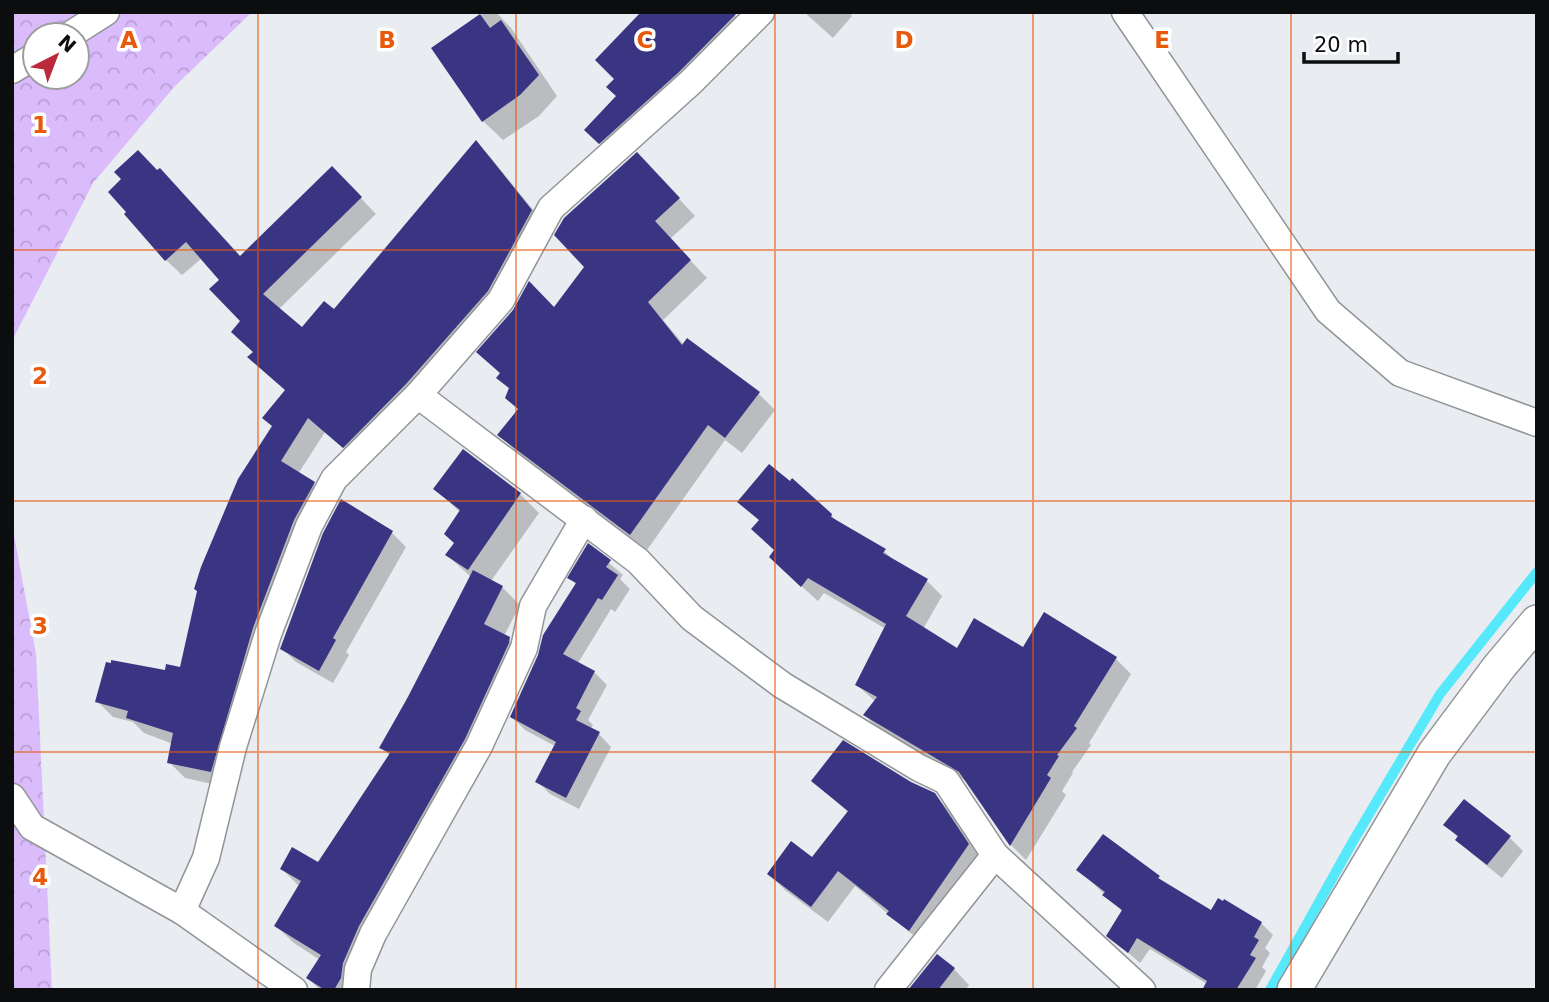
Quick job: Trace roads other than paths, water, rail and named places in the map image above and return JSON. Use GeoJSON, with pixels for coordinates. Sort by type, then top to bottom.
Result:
{"type":"FeatureCollection","features":[{"type":"Feature","properties":{"kind":"street"},"geometry":{"type":"LineString","coordinates":[[91,22],[106,12]]}},
{"type":"Feature","properties":{"kind":"street"},"geometry":{"type":"LineString","coordinates":[[182,911],[206,858],[237,735],[268,634],[309,526],[334,480],[418,395],[501,300],[551,208],[690,83],[761,12]]}},
{"type":"Feature","properties":{"kind":"street"},"geometry":{"type":"LineString","coordinates":[[1125,12],[1328,311],[1400,373],[1537,423]]}},
{"type":"Feature","properties":{"kind":"street"},"geometry":{"type":"LineString","coordinates":[[418,395],[638,561],[692,618],[782,685],[919,768],[946,781],[995,855],[1142,990]]}},
{"type":"Feature","properties":{"kind":"street"},"geometry":{"type":"LineString","coordinates":[[356,990],[358,970],[373,934],[479,746],[524,649],[533,606],[584,519]]}},
{"type":"Feature","properties":{"kind":"street"},"geometry":{"type":"LineString","coordinates":[[1294,990],[1434,754],[1499,667],[1537,622]]}},
{"type":"Feature","properties":{"kind":"street"},"geometry":{"type":"LineString","coordinates":[[12,797],[33,827],[182,911],[294,990]]}},
{"type":"Feature","properties":{"kind":"street"},"geometry":{"type":"LineString","coordinates":[[888,990],[995,855]]}},
{"type":"Feature","properties":{"kind":"waterway"},"geometry":{"type":"LineString","coordinates":[[1270,990],[1352,843],[1440,694],[1537,572]]}}]}
